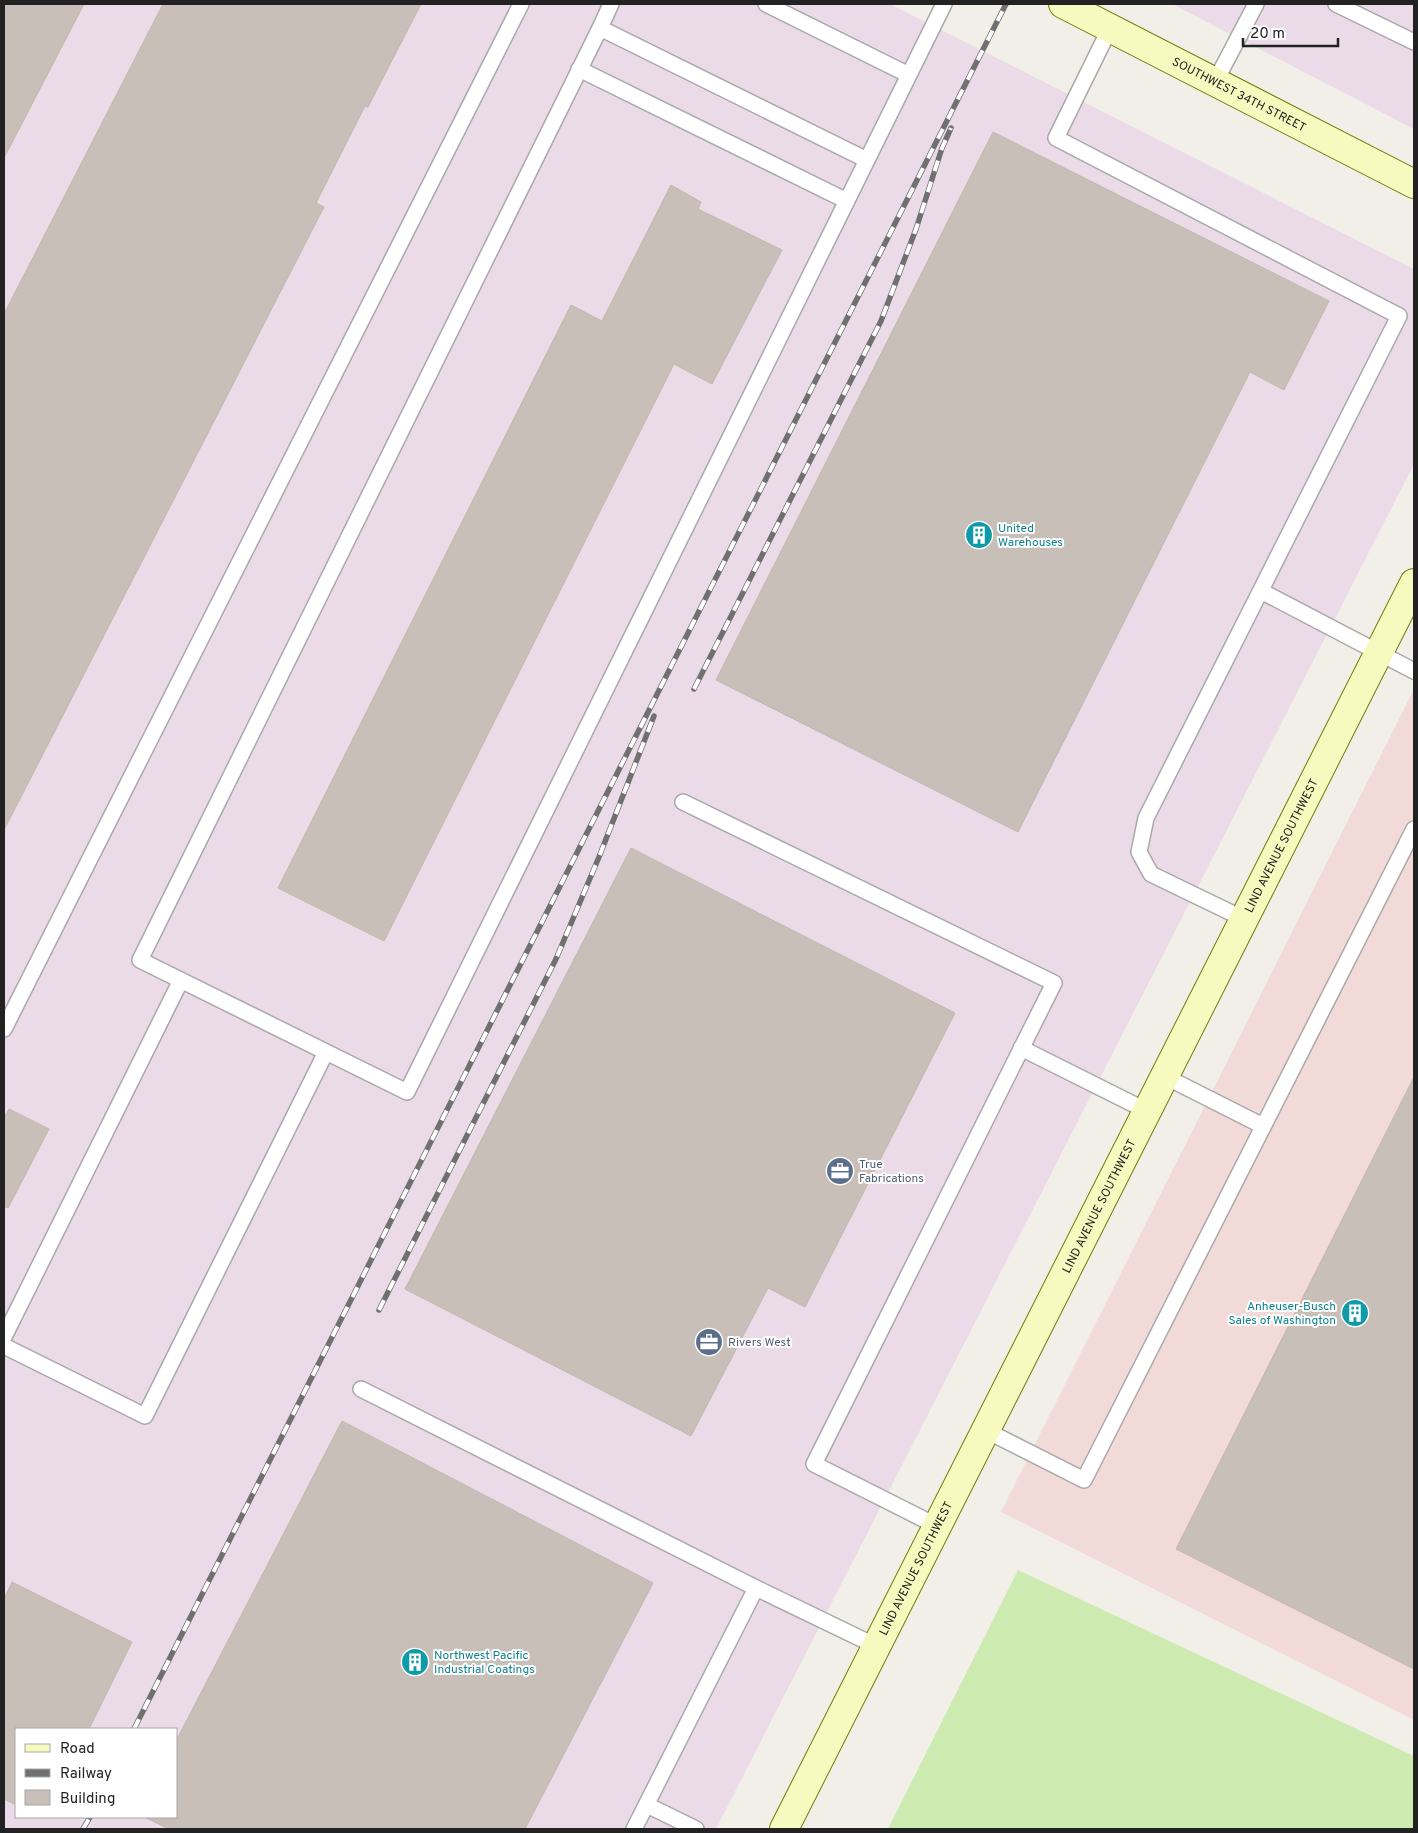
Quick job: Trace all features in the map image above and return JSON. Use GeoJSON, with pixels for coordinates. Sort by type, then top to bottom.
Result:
{"type":"FeatureCollection","features":[{"type":"Feature","properties":{"kind":"main road","name":"SOUTHWEST 34TH STREET"},"geometry":{"type":"LineString","coordinates":[[1063,4],[1414,184]]}},
{"type":"Feature","properties":{"kind":"main road","name":"LIND AVENUE SOUTHWEST"},"geometry":{"type":"LineString","coordinates":[[784,1829],[1414,583]]}},
{"type":"Feature","properties":{"kind":"lane"},"geometry":{"type":"LineString","coordinates":[[4,1029],[521,4]]}},
{"type":"Feature","properties":{"kind":"lane"},"geometry":{"type":"LineString","coordinates":[[611,4],[140,960],[407,1092],[944,4]]}},
{"type":"Feature","properties":{"kind":"lane"},"geometry":{"type":"LineString","coordinates":[[766,4],[909,74]]}},
{"type":"Feature","properties":{"kind":"lane"},"geometry":{"type":"LineString","coordinates":[[1215,82],[1256,4]]}},
{"type":"Feature","properties":{"kind":"lane"},"geometry":{"type":"LineString","coordinates":[[1336,4],[1414,42]]}},
{"type":"Feature","properties":{"kind":"lane"},"geometry":{"type":"LineString","coordinates":[[600,28],[867,160]]}},
{"type":"Feature","properties":{"kind":"lane"},"geometry":{"type":"LineString","coordinates":[[1110,28],[1056,138],[1399,316],[1146,818],[1139,852],[1151,874],[1244,918]]}},
{"type":"Feature","properties":{"kind":"lane"},"geometry":{"type":"LineString","coordinates":[[579,69],[847,201]]}},
{"type":"Feature","properties":{"kind":"lane"},"geometry":{"type":"LineString","coordinates":[[1261,591],[1414,671]]}},
{"type":"Feature","properties":{"kind":"lane"},"geometry":{"type":"LineString","coordinates":[[684,802],[1054,983],[814,1464],[937,1526]]}},
{"type":"Feature","properties":{"kind":"lane"},"geometry":{"type":"LineString","coordinates":[[985,1430],[1084,1480],[1414,830]]}},
{"type":"Feature","properties":{"kind":"lane"},"geometry":{"type":"LineString","coordinates":[[4,1337],[181,980]]}},
{"type":"Feature","properties":{"kind":"lane"},"geometry":{"type":"LineString","coordinates":[[1021,1048],[1147,1111]]}},
{"type":"Feature","properties":{"kind":"lane"},"geometry":{"type":"LineString","coordinates":[[4,1346],[145,1416],[326,1052]]}},
{"type":"Feature","properties":{"kind":"lane"},"geometry":{"type":"LineString","coordinates":[[1164,1076],[1263,1126]]}},
{"type":"Feature","properties":{"kind":"lane"},"geometry":{"type":"LineString","coordinates":[[361,1388],[756,1588],[876,1646]]}},
{"type":"Feature","properties":{"kind":"lane"},"geometry":{"type":"LineString","coordinates":[[634,1829],[756,1588]]}},
{"type":"Feature","properties":{"kind":"lane"},"geometry":{"type":"LineString","coordinates":[[647,1805],[696,1829]]}},
{"type":"Feature","properties":{"kind":"shaded area"},"geometry":{"type":"Polygon","coordinates":[[[4,4],[890,4],[1414,269],[1414,464],[716,1829],[4,1829],[4,4]]]}},
{"type":"Feature","properties":{"kind":"shaded area"},"geometry":{"type":"Polygon","coordinates":[[[1172,4],[1414,4],[1414,129],[1172,4]]]}},
{"type":"Feature","properties":{"kind":"shaded area"},"geometry":{"type":"Polygon","coordinates":[[[1414,689],[1414,1720],[1001,1512],[1414,689]]]}},
{"type":"Feature","properties":{"kind":"green space"},"geometry":{"type":"Polygon","coordinates":[[[1018,1570],[1414,1756],[1414,1829],[888,1829],[1018,1570]]]}},
{"type":"Feature","properties":{"kind":"building"},"geometry":{"type":"Polygon","coordinates":[[[4,4],[84,4],[4,158],[4,4]]]}},
{"type":"Feature","properties":{"kind":"building"},"geometry":{"type":"Polygon","coordinates":[[[163,4],[421,4],[368,107],[365,106],[316,203],[324,207],[4,830],[4,314],[163,4]]]}},
{"type":"Feature","properties":{"kind":"building","name":"United Warehouses"},"geometry":{"type":"Polygon","coordinates":[[[993,132],[1329,301],[1284,390],[1250,372],[1018,832],[716,680],[993,132]]]}},
{"type":"Feature","properties":{"kind":"building"},"geometry":{"type":"Polygon","coordinates":[[[671,185],[701,202],[698,209],[782,250],[712,384],[674,364],[384,941],[278,888],[571,305],[602,321],[671,185]]]}},
{"type":"Feature","properties":{"kind":"building"},"geometry":{"type":"Polygon","coordinates":[[[631,848],[955,1013],[805,1307],[768,1288],[691,1436],[405,1289],[631,848]]]}},
{"type":"Feature","properties":{"kind":"building","name":"Anheuser-Busch Sales of Washington"},"geometry":{"type":"Polygon","coordinates":[[[1414,1077],[1414,1669],[1176,1549],[1414,1077]]]}},
{"type":"Feature","properties":{"kind":"building"},"geometry":{"type":"Polygon","coordinates":[[[9,1109],[49,1129],[8,1208],[4,1206],[4,1118],[9,1109]]]}},
{"type":"Feature","properties":{"kind":"building","name":"Northwest Pacific Industrial Coatings"},"geometry":{"type":"Polygon","coordinates":[[[342,1421],[653,1583],[525,1829],[169,1829],[146,1818],[178,1818],[178,1737],[342,1421]]]}},
{"type":"Feature","properties":{"kind":"building"},"geometry":{"type":"Polygon","coordinates":[[[12,1582],[132,1642],[89,1728],[15,1728],[15,1804],[4,1799],[4,1599],[12,1582]]]}},
{"type":"Feature","properties":{"kind":"railway"},"geometry":{"type":"LineString","coordinates":[[135,1728],[1006,4]]}},
{"type":"Feature","properties":{"kind":"railway"},"geometry":{"type":"LineString","coordinates":[[694,689],[881,321],[916,229],[942,148],[951,128]]}},
{"type":"Feature","properties":{"kind":"railway"},"geometry":{"type":"LineString","coordinates":[[379,1310],[556,959],[599,857],[654,716]]}},
{"type":"Feature","properties":{"kind":"railway"},"geometry":{"type":"LineString","coordinates":[[83,1829],[89,1818]]}},
{"type":"Feature","properties":{"kind":"place","name":"United Warehouses"},"geometry":{"type":"Point","coordinates":[979,535]}},
{"type":"Feature","properties":{"kind":"place","name":"True Fabrications"},"geometry":{"type":"Point","coordinates":[840,1171]}},
{"type":"Feature","properties":{"kind":"place","name":"Anheuser-Busch Sales of Washington"},"geometry":{"type":"Point","coordinates":[1355,1313]}},
{"type":"Feature","properties":{"kind":"place","name":"Rivers West"},"geometry":{"type":"Point","coordinates":[709,1342]}},
{"type":"Feature","properties":{"kind":"place","name":"Northwest Pacific Industrial Coatings"},"geometry":{"type":"Point","coordinates":[415,1662]}}]}
